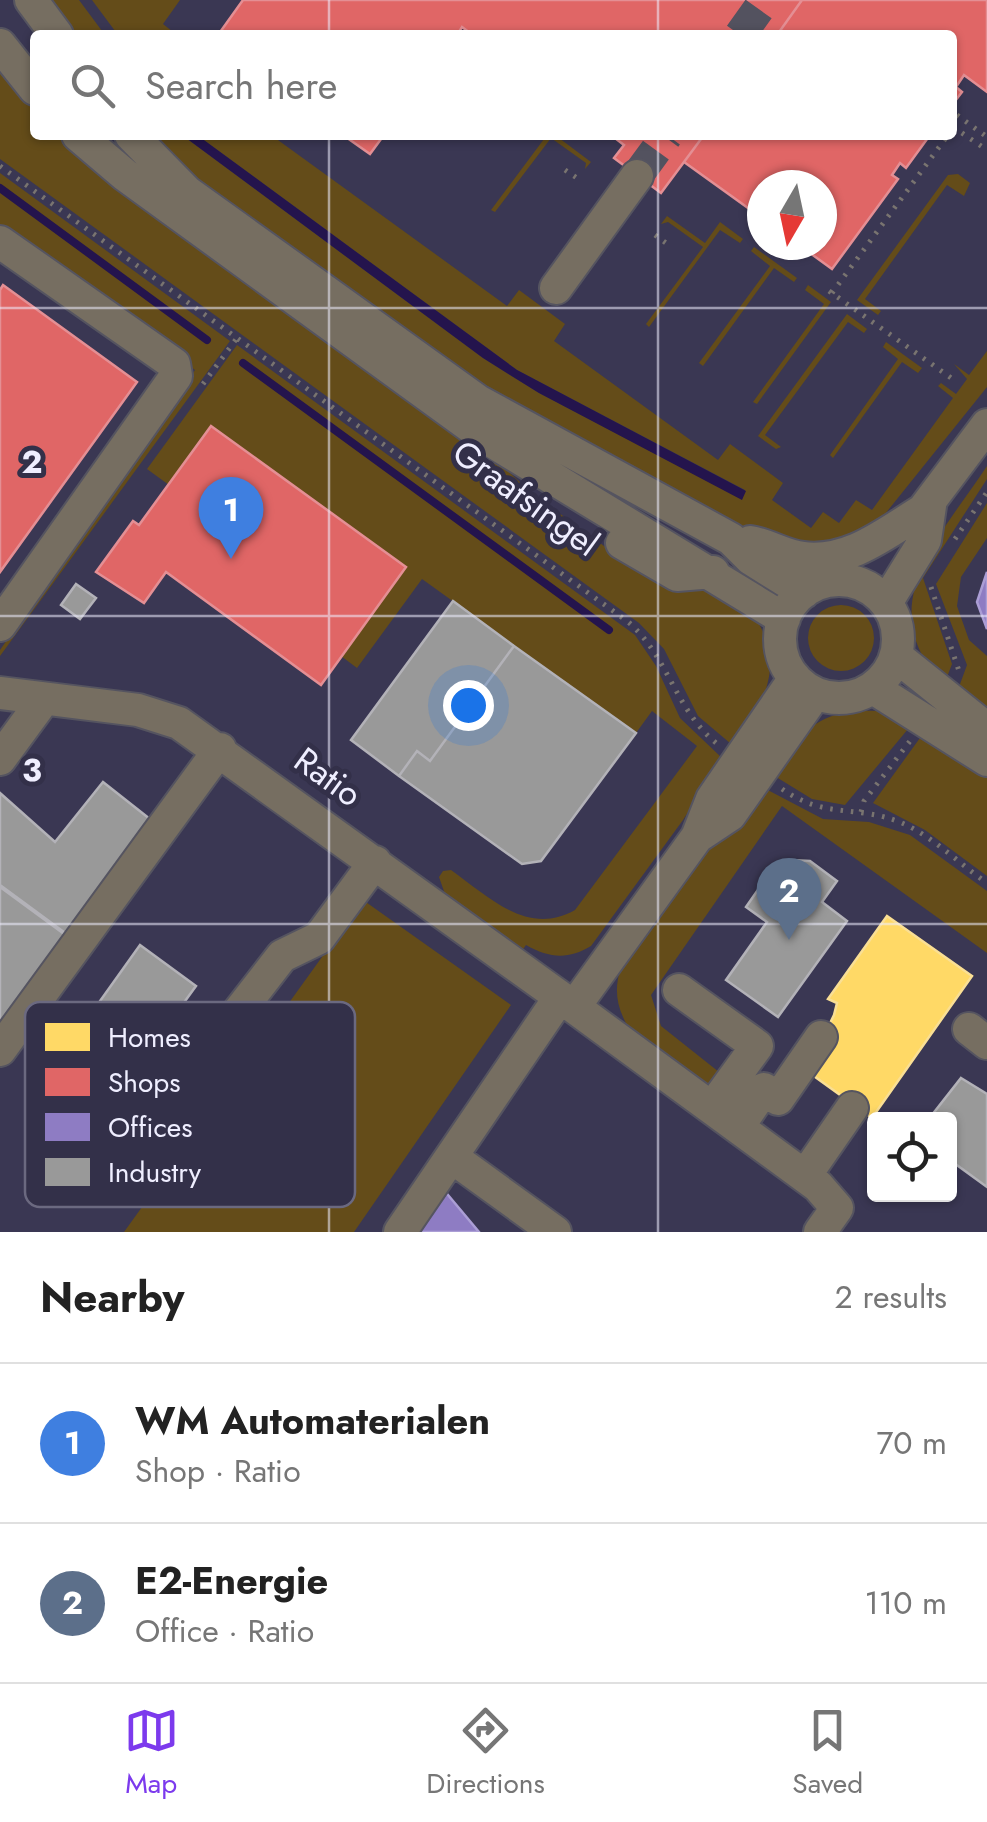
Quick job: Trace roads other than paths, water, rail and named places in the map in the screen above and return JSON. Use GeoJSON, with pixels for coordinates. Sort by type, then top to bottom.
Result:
{"type":"FeatureCollection","features":[{"type":"Feature","properties":{"kind":"street"},"geometry":{"type":"LineString","coordinates":[[31,0],[53,30]]}},
{"type":"Feature","properties":{"kind":"street"},"geometry":{"type":"LineString","coordinates":[[0,45],[30,83]]}},
{"type":"Feature","properties":{"kind":"street","name":"Graafsingel"},"geometry":{"type":"LineString","coordinates":[[85,140],[236,256],[544,475],[713,572],[784,619]]}},
{"type":"Feature","properties":{"kind":"street","name":"Graafsingel"},"geometry":{"type":"LineString","coordinates":[[136,140],[187,192],[478,402],[731,539],[751,558],[804,592]]}},
{"type":"Feature","properties":{"kind":"street"},"geometry":{"type":"LineString","coordinates":[[556,288],[638,176]]}},
{"type":"Feature","properties":{"kind":"street"},"geometry":{"type":"LineString","coordinates":[[0,242],[174,364],[176,376],[0,626]]}},
{"type":"Feature","properties":{"kind":"street"},"geometry":{"type":"LineString","coordinates":[[731,539],[800,558],[836,558],[868,545],[930,506],[987,425]]}},
{"type":"Feature","properties":{"kind":"street"},"geometry":{"type":"LineString","coordinates":[[876,595],[926,540],[930,506]]}},
{"type":"Feature","properties":{"kind":"street"},"geometry":{"type":"LineString","coordinates":[[828,581],[876,595],[898,634],[896,656],[873,688],[840,698],[806,686],[782,655],[784,619],[804,592],[828,581]]}},
{"type":"Feature","properties":{"kind":"street"},"geometry":{"type":"LineString","coordinates":[[896,656],[987,729]]}},
{"type":"Feature","properties":{"kind":"street"},"geometry":{"type":"LineString","coordinates":[[400,1232],[567,1002],[696,837],[712,799],[749,766],[806,686]]}},
{"type":"Feature","properties":{"kind":"street"},"geometry":{"type":"LineString","coordinates":[[873,688],[987,760]]}},
{"type":"Feature","properties":{"kind":"street"},"geometry":{"type":"LineString","coordinates":[[0,759],[15,701]]}},
{"type":"Feature","properties":{"kind":"street","name":"Ratio"},"geometry":{"type":"LineString","coordinates":[[15,701],[138,710],[179,722],[220,748],[812,1181]]}},
{"type":"Feature","properties":{"kind":"street"},"geometry":{"type":"LineString","coordinates":[[35,1002],[220,748]]}},
{"type":"Feature","properties":{"kind":"street"},"geometry":{"type":"LineString","coordinates":[[246,1002],[282,956],[319,938],[376,862]]}},
{"type":"Feature","properties":{"kind":"street"},"geometry":{"type":"LineString","coordinates":[[679,990],[757,1046],[725,1118]]}},
{"type":"Feature","properties":{"kind":"street"},"geometry":{"type":"LineString","coordinates":[[0,1050],[25,1016]]}},
{"type":"Feature","properties":{"kind":"street"},"geometry":{"type":"LineString","coordinates":[[725,1118],[764,1089],[778,1098],[821,1038]]}},
{"type":"Feature","properties":{"kind":"street"},"geometry":{"type":"LineString","coordinates":[[820,1232],[837,1208],[812,1181],[852,1108]]}},
{"type":"Feature","properties":{"kind":"street"},"geometry":{"type":"LineString","coordinates":[[453,1158],[555,1232]]}},
{"type":"Feature","properties":{"kind":"waterway"},"geometry":{"type":"LineString","coordinates":[[0,188],[207,340]]}},
{"type":"Feature","properties":{"kind":"waterway"},"geometry":{"type":"LineString","coordinates":[[243,363],[609,630]]}},
{"type":"Feature","properties":{"kind":"tunnel"},"geometry":{"type":"LineString","coordinates":[[744,30],[765,0]]}},
{"type":"Feature","properties":{"kind":"tunnel"},"geometry":{"type":"LineString","coordinates":[[637,176],[663,140]]}},
{"type":"Feature","properties":{"kind":"place","name":"WM Automaterialen"},"geometry":{"type":"Point","coordinates":[231,559]}},
{"type":"Feature","properties":{"kind":"place","name":"E2-Energie"},"geometry":{"type":"Point","coordinates":[789,940]}}]}
